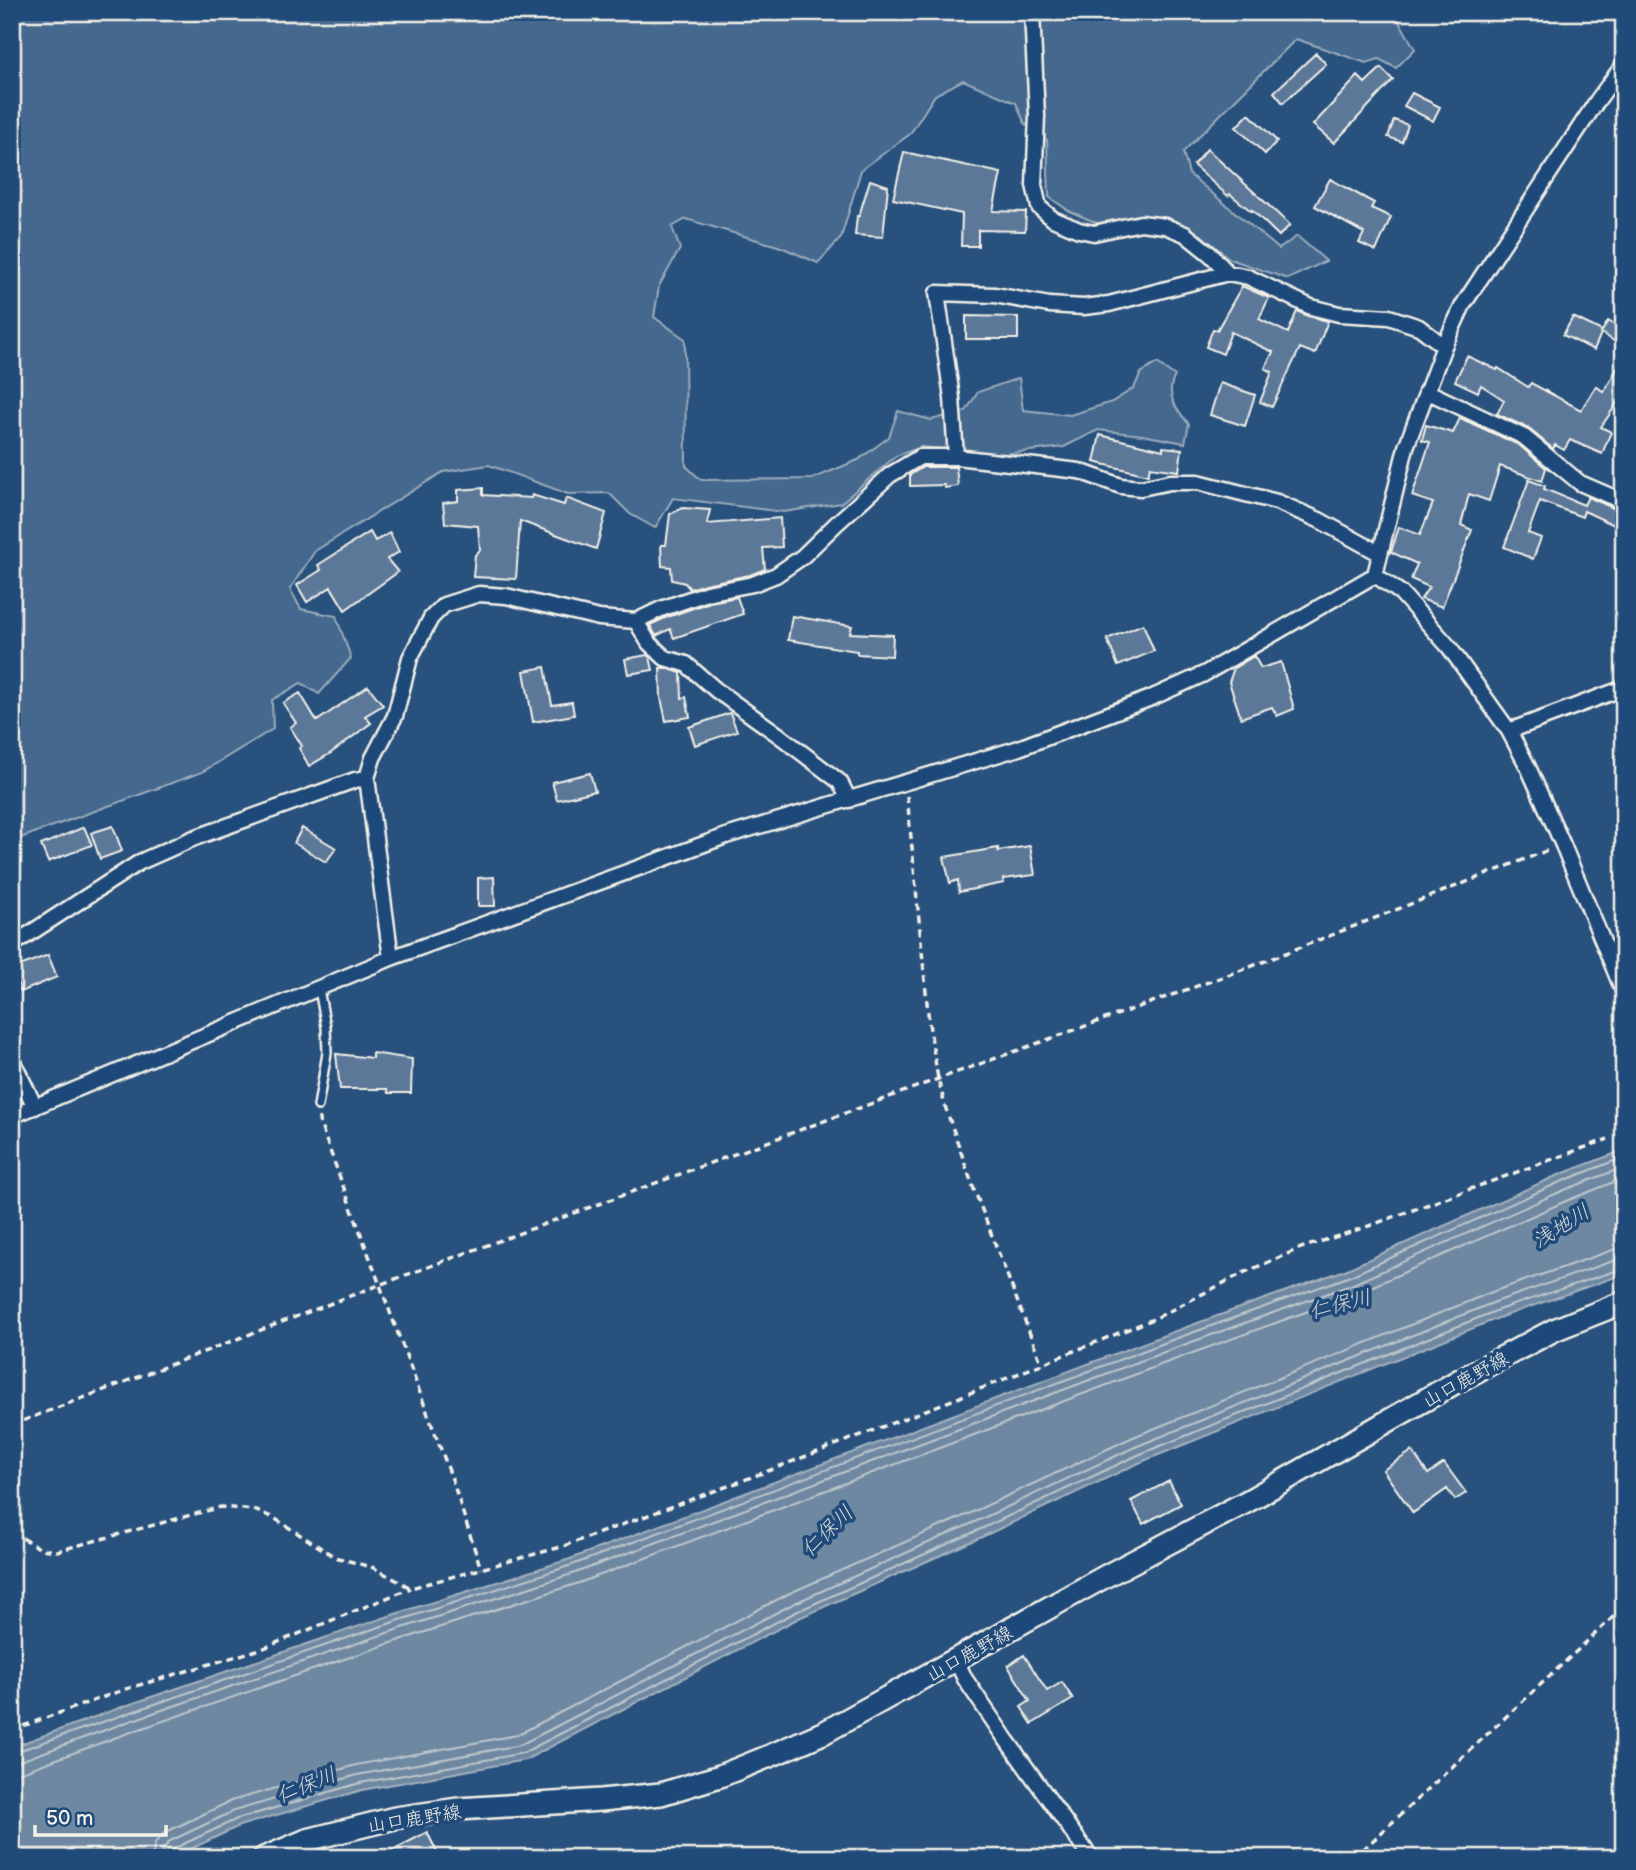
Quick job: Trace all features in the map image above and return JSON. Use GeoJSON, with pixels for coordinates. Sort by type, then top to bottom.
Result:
{"type":"FeatureCollection","features":[{"type":"Feature","properties":{"kind":"main road","name":"山口鹿野線"},"geometry":{"type":"LineString","coordinates":[[264,1858],[307,1840],[395,1818],[458,1809],[661,1794],[720,1776],[825,1732],[1106,1576],[1248,1502],[1458,1381],[1555,1330],[1624,1302]]}},
{"type":"Feature","properties":{"kind":"street"},"geometry":{"type":"LineString","coordinates":[[1032,12],[1037,116],[1034,185],[1039,207],[1053,219],[1094,233],[1141,223],[1165,226],[1185,234],[1228,273]]}},
{"type":"Feature","properties":{"kind":"street"},"geometry":{"type":"LineString","coordinates":[[12,1116],[391,958],[726,836],[1016,749],[1151,698],[1203,674],[1375,575],[1406,447],[1444,346],[1463,305],[1624,64]]}},
{"type":"Feature","properties":{"kind":"street"},"geometry":{"type":"LineString","coordinates":[[956,457],[952,398],[937,293],[995,295],[1049,305],[1084,307],[1109,304],[1228,273],[1248,277],[1311,307],[1339,314],[1389,317],[1419,327],[1444,346]]}},
{"type":"Feature","properties":{"kind":"street"},"geometry":{"type":"LineString","coordinates":[[1426,391],[1524,437],[1580,483],[1624,502]]}},
{"type":"Feature","properties":{"kind":"street"},"geometry":{"type":"LineString","coordinates":[[391,958],[367,778],[373,758],[395,716],[410,658],[431,618],[444,605],[479,594],[506,596],[599,618],[636,621],[661,609],[708,593],[752,584],[776,575],[802,557],[890,475],[920,457],[956,457],[1079,471],[1121,486],[1141,488],[1170,482],[1198,482],[1277,502],[1319,520],[1379,553]]}},
{"type":"Feature","properties":{"kind":"street"},"geometry":{"type":"LineString","coordinates":[[1375,575],[1401,593],[1449,647],[1508,731],[1528,767],[1563,845],[1624,993]]}},
{"type":"Feature","properties":{"kind":"street"},"geometry":{"type":"LineString","coordinates":[[636,621],[649,643],[665,658],[686,664],[716,690],[830,774],[839,782],[849,800]]}},
{"type":"Feature","properties":{"kind":"street"},"geometry":{"type":"LineString","coordinates":[[1508,731],[1624,688]]}},
{"type":"Feature","properties":{"kind":"street"},"geometry":{"type":"LineString","coordinates":[[12,945],[140,862],[251,816],[367,778]]}},
{"type":"Feature","properties":{"kind":"street"},"geometry":{"type":"LineString","coordinates":[[12,1059],[35,1107]]}},
{"type":"Feature","properties":{"kind":"street"},"geometry":{"type":"LineString","coordinates":[[956,1660],[965,1679],[998,1728],[1091,1858]]}},
{"type":"Feature","properties":{"kind":"lane"},"geometry":{"type":"LineString","coordinates":[[318,1106],[327,1053],[326,1027],[319,989]]}},
{"type":"Feature","properties":{"kind":"path"},"geometry":{"type":"LineString","coordinates":[[906,783],[929,1023],[938,1080],[972,1184],[1042,1365]]}},
{"type":"Feature","properties":{"kind":"path"},"geometry":{"type":"LineString","coordinates":[[12,1425],[379,1285],[1250,967],[1563,845]]}},
{"type":"Feature","properties":{"kind":"path"},"geometry":{"type":"LineString","coordinates":[[318,1106],[318,1121],[452,1479],[481,1569]]}},
{"type":"Feature","properties":{"kind":"path"},"geometry":{"type":"LineString","coordinates":[[12,1730],[126,1689],[264,1648],[411,1588],[561,1547],[739,1482],[1156,1318],[1243,1273],[1301,1248],[1367,1227],[1608,1139]]}},
{"type":"Feature","properties":{"kind":"path"},"geometry":{"type":"LineString","coordinates":[[12,1532],[41,1549],[57,1551],[221,1507],[254,1510],[274,1518],[335,1557],[374,1568],[411,1588]]}},
{"type":"Feature","properties":{"kind":"path"},"geometry":{"type":"LineString","coordinates":[[1354,1858],[1624,1607]]}},
{"type":"Feature","properties":{"kind":"shaded area"},"geometry":{"type":"Polygon","coordinates":[[[12,12],[1394,12],[1415,49],[1396,68],[1379,59],[1366,63],[1296,39],[1183,152],[1189,174],[1279,249],[1297,236],[1326,261],[1288,279],[1230,259],[1201,235],[1156,218],[1097,223],[1069,211],[1049,197],[1047,140],[1025,124],[1016,103],[963,80],[935,95],[910,134],[861,170],[841,238],[818,263],[781,247],[686,219],[672,227],[680,249],[659,286],[654,317],[685,339],[686,466],[701,480],[812,479],[858,460],[889,437],[898,411],[931,420],[966,411],[978,392],[1019,378],[1023,410],[1070,415],[1112,402],[1134,388],[1141,373],[1157,363],[1175,376],[1171,396],[1176,408],[1189,424],[1185,443],[1098,430],[1064,447],[1003,454],[921,447],[896,456],[841,503],[784,512],[673,498],[655,528],[630,514],[609,493],[568,494],[489,465],[443,472],[315,551],[290,589],[301,609],[336,616],[351,658],[319,694],[301,683],[272,700],[273,729],[202,772],[12,841],[12,12]]]}},
{"type":"Feature","properties":{"kind":"water"},"geometry":{"type":"Polygon","coordinates":[[[1624,1150],[1624,1274],[1501,1317],[1141,1462],[984,1536],[801,1617],[525,1760],[362,1790],[239,1826],[172,1858],[12,1858],[12,1747],[395,1614],[570,1559],[1170,1333],[1345,1270],[1556,1176],[1624,1150]]]}},
{"type":"Feature","properties":{"kind":"building"},"geometry":{"type":"Polygon","coordinates":[[[1316,53],[1326,64],[1283,103],[1274,92],[1316,53]]]}},
{"type":"Feature","properties":{"kind":"building"},"geometry":{"type":"Polygon","coordinates":[[[1381,68],[1393,80],[1334,143],[1313,125],[1358,76],[1365,83],[1381,68]]]}},
{"type":"Feature","properties":{"kind":"building"},"geometry":{"type":"Polygon","coordinates":[[[1412,93],[1440,107],[1433,121],[1404,106],[1412,93]]]}},
{"type":"Feature","properties":{"kind":"building"},"geometry":{"type":"Polygon","coordinates":[[[1249,114],[1277,141],[1265,154],[1236,127],[1249,114]]]}},
{"type":"Feature","properties":{"kind":"building"},"geometry":{"type":"Polygon","coordinates":[[[1394,120],[1408,125],[1402,142],[1388,137],[1394,120]]]}},
{"type":"Feature","properties":{"kind":"building"},"geometry":{"type":"Polygon","coordinates":[[[1207,149],[1290,225],[1279,236],[1252,210],[1230,194],[1228,196],[1193,165],[1207,149]]]}},
{"type":"Feature","properties":{"kind":"building"},"geometry":{"type":"Polygon","coordinates":[[[904,152],[1001,173],[993,211],[1026,212],[1025,231],[978,230],[978,246],[961,246],[962,214],[893,199],[904,152]]]}},
{"type":"Feature","properties":{"kind":"building"},"geometry":{"type":"Polygon","coordinates":[[[1330,179],[1374,203],[1371,208],[1391,217],[1376,251],[1359,243],[1364,233],[1315,206],[1330,179]]]}},
{"type":"Feature","properties":{"kind":"building"},"geometry":{"type":"Polygon","coordinates":[[[870,180],[888,186],[883,237],[855,235],[857,216],[870,180]]]}},
{"type":"Feature","properties":{"kind":"building"},"geometry":{"type":"Polygon","coordinates":[[[1242,286],[1269,298],[1259,319],[1288,333],[1297,311],[1328,321],[1315,354],[1300,348],[1272,407],[1260,402],[1272,372],[1265,368],[1273,352],[1231,332],[1223,354],[1206,347],[1213,329],[1217,330],[1242,286]]]}},
{"type":"Feature","properties":{"kind":"building"},"geometry":{"type":"Polygon","coordinates":[[[966,316],[1018,317],[1018,339],[966,339],[966,316]]]}},
{"type":"Feature","properties":{"kind":"building"},"geometry":{"type":"Polygon","coordinates":[[[1573,317],[1602,331],[1594,350],[1563,335],[1573,317]]]}},
{"type":"Feature","properties":{"kind":"building"},"geometry":{"type":"Polygon","coordinates":[[[1608,321],[1624,330],[1624,337],[1619,344],[1601,333],[1608,321]]]}},
{"type":"Feature","properties":{"kind":"building"},"geometry":{"type":"Polygon","coordinates":[[[1467,356],[1497,370],[1498,368],[1528,387],[1531,383],[1581,410],[1596,386],[1604,392],[1624,356],[1624,393],[1601,427],[1611,432],[1602,454],[1570,440],[1564,450],[1555,445],[1553,449],[1528,428],[1497,414],[1504,400],[1481,385],[1478,392],[1455,381],[1467,356]]]}},
{"type":"Feature","properties":{"kind":"building"},"geometry":{"type":"Polygon","coordinates":[[[1220,383],[1255,395],[1245,426],[1210,415],[1220,383]]]}},
{"type":"Feature","properties":{"kind":"building"},"geometry":{"type":"Polygon","coordinates":[[[1460,418],[1519,445],[1546,468],[1542,481],[1500,466],[1489,501],[1469,494],[1461,525],[1472,530],[1442,607],[1421,599],[1429,587],[1411,579],[1417,564],[1391,552],[1399,527],[1420,535],[1433,503],[1412,496],[1430,442],[1422,440],[1426,425],[1453,433],[1460,418]]]}},
{"type":"Feature","properties":{"kind":"building"},"geometry":{"type":"Polygon","coordinates":[[[1100,435],[1163,450],[1163,447],[1182,449],[1179,471],[1150,467],[1148,475],[1094,462],[1100,435]]]}},
{"type":"Feature","properties":{"kind":"building"},"geometry":{"type":"Polygon","coordinates":[[[923,467],[956,467],[958,486],[910,486],[910,475],[923,467]]]}},
{"type":"Feature","properties":{"kind":"building"},"geometry":{"type":"Polygon","coordinates":[[[1529,480],[1584,505],[1588,497],[1620,511],[1614,525],[1584,511],[1582,517],[1540,501],[1528,533],[1541,538],[1533,559],[1504,547],[1529,480]]]}},
{"type":"Feature","properties":{"kind":"building"},"geometry":{"type":"Polygon","coordinates":[[[483,488],[483,495],[531,498],[532,495],[564,505],[566,498],[606,513],[596,549],[520,521],[516,579],[473,577],[475,555],[480,550],[478,526],[445,523],[443,503],[458,501],[458,490],[483,488]]]}},
{"type":"Feature","properties":{"kind":"building"},"geometry":{"type":"Polygon","coordinates":[[[683,508],[710,510],[707,524],[780,518],[782,547],[763,548],[765,569],[690,589],[685,583],[672,580],[671,567],[662,566],[661,545],[666,545],[670,514],[683,508]]]}},
{"type":"Feature","properties":{"kind":"building"},"geometry":{"type":"Polygon","coordinates":[[[370,532],[375,541],[390,533],[399,552],[387,559],[398,572],[345,610],[331,587],[307,602],[297,585],[321,570],[318,565],[370,532]]]}},
{"type":"Feature","properties":{"kind":"building"},"geometry":{"type":"Polygon","coordinates":[[[737,597],[743,614],[674,638],[670,629],[656,636],[650,625],[710,602],[737,597]]]}},
{"type":"Feature","properties":{"kind":"building"},"geometry":{"type":"Polygon","coordinates":[[[792,616],[852,626],[850,633],[893,635],[892,656],[857,654],[857,651],[788,640],[792,616]]]}},
{"type":"Feature","properties":{"kind":"building"},"geometry":{"type":"Polygon","coordinates":[[[1143,624],[1154,651],[1118,666],[1107,639],[1143,624]]]}},
{"type":"Feature","properties":{"kind":"building"},"geometry":{"type":"Polygon","coordinates":[[[647,655],[653,670],[628,674],[625,659],[647,655]]]}},
{"type":"Feature","properties":{"kind":"building"},"geometry":{"type":"Polygon","coordinates":[[[1254,656],[1261,668],[1281,662],[1294,709],[1277,716],[1272,707],[1241,718],[1229,682],[1234,668],[1254,656]]]}},
{"type":"Feature","properties":{"kind":"building"},"geometry":{"type":"Polygon","coordinates":[[[545,667],[552,705],[572,702],[574,715],[533,722],[524,671],[545,667]]]}},
{"type":"Feature","properties":{"kind":"building"},"geometry":{"type":"Polygon","coordinates":[[[660,668],[681,673],[682,698],[686,697],[690,717],[666,721],[661,698],[660,668]]]}},
{"type":"Feature","properties":{"kind":"building"},"geometry":{"type":"Polygon","coordinates":[[[368,686],[383,705],[365,716],[371,723],[309,766],[299,748],[302,746],[290,727],[296,723],[283,703],[300,693],[317,721],[368,686]]]}},
{"type":"Feature","properties":{"kind":"building"},"geometry":{"type":"Polygon","coordinates":[[[730,713],[737,731],[695,745],[689,727],[730,713]]]}},
{"type":"Feature","properties":{"kind":"building"},"geometry":{"type":"Polygon","coordinates":[[[590,773],[595,791],[557,800],[552,782],[590,773]]]}},
{"type":"Feature","properties":{"kind":"building"},"geometry":{"type":"Polygon","coordinates":[[[113,826],[122,851],[100,859],[91,833],[113,826]]]}},
{"type":"Feature","properties":{"kind":"building"},"geometry":{"type":"Polygon","coordinates":[[[84,827],[92,845],[48,862],[41,845],[84,827]]]}},
{"type":"Feature","properties":{"kind":"building"},"geometry":{"type":"Polygon","coordinates":[[[302,828],[336,848],[326,862],[294,843],[302,828]]]}},
{"type":"Feature","properties":{"kind":"building"},"geometry":{"type":"Polygon","coordinates":[[[1030,846],[1035,875],[1003,879],[1004,883],[959,892],[958,880],[950,883],[944,857],[1030,846]]]}},
{"type":"Feature","properties":{"kind":"building"},"geometry":{"type":"Polygon","coordinates":[[[494,877],[495,906],[478,906],[478,878],[494,877]]]}},
{"type":"Feature","properties":{"kind":"building"},"geometry":{"type":"Polygon","coordinates":[[[48,955],[57,977],[21,992],[12,969],[48,955]]]}},
{"type":"Feature","properties":{"kind":"building"},"geometry":{"type":"Polygon","coordinates":[[[372,1053],[412,1059],[411,1093],[388,1093],[387,1089],[340,1089],[336,1054],[372,1058],[372,1053]]]}},
{"type":"Feature","properties":{"kind":"building"},"geometry":{"type":"Polygon","coordinates":[[[1412,1451],[1428,1474],[1444,1463],[1466,1493],[1455,1500],[1447,1489],[1413,1513],[1383,1470],[1412,1451]]]}},
{"type":"Feature","properties":{"kind":"building"},"geometry":{"type":"Polygon","coordinates":[[[1169,1481],[1181,1504],[1143,1524],[1131,1501],[1169,1481]]]}},
{"type":"Feature","properties":{"kind":"building"},"geometry":{"type":"Polygon","coordinates":[[[1024,1655],[1047,1691],[1062,1682],[1073,1699],[1032,1724],[1021,1707],[1030,1701],[1008,1666],[1024,1655]]]}},
{"type":"Feature","properties":{"kind":"building"},"geometry":{"type":"Polygon","coordinates":[[[427,1832],[440,1858],[378,1858],[427,1832]]]}},
{"type":"Feature","properties":{"kind":"water label","name":"浅地川"},"geometry":{"type":"Point","coordinates":[1561,1226]}},
{"type":"Feature","properties":{"kind":"water label","name":"仁保川"},"geometry":{"type":"Point","coordinates":[1340,1304]}},
{"type":"Feature","properties":{"kind":"water label","name":"仁保川"},"geometry":{"type":"Point","coordinates":[827,1531]}},
{"type":"Feature","properties":{"kind":"water label","name":"仁保川"},"geometry":{"type":"Point","coordinates":[306,1785]}}]}
